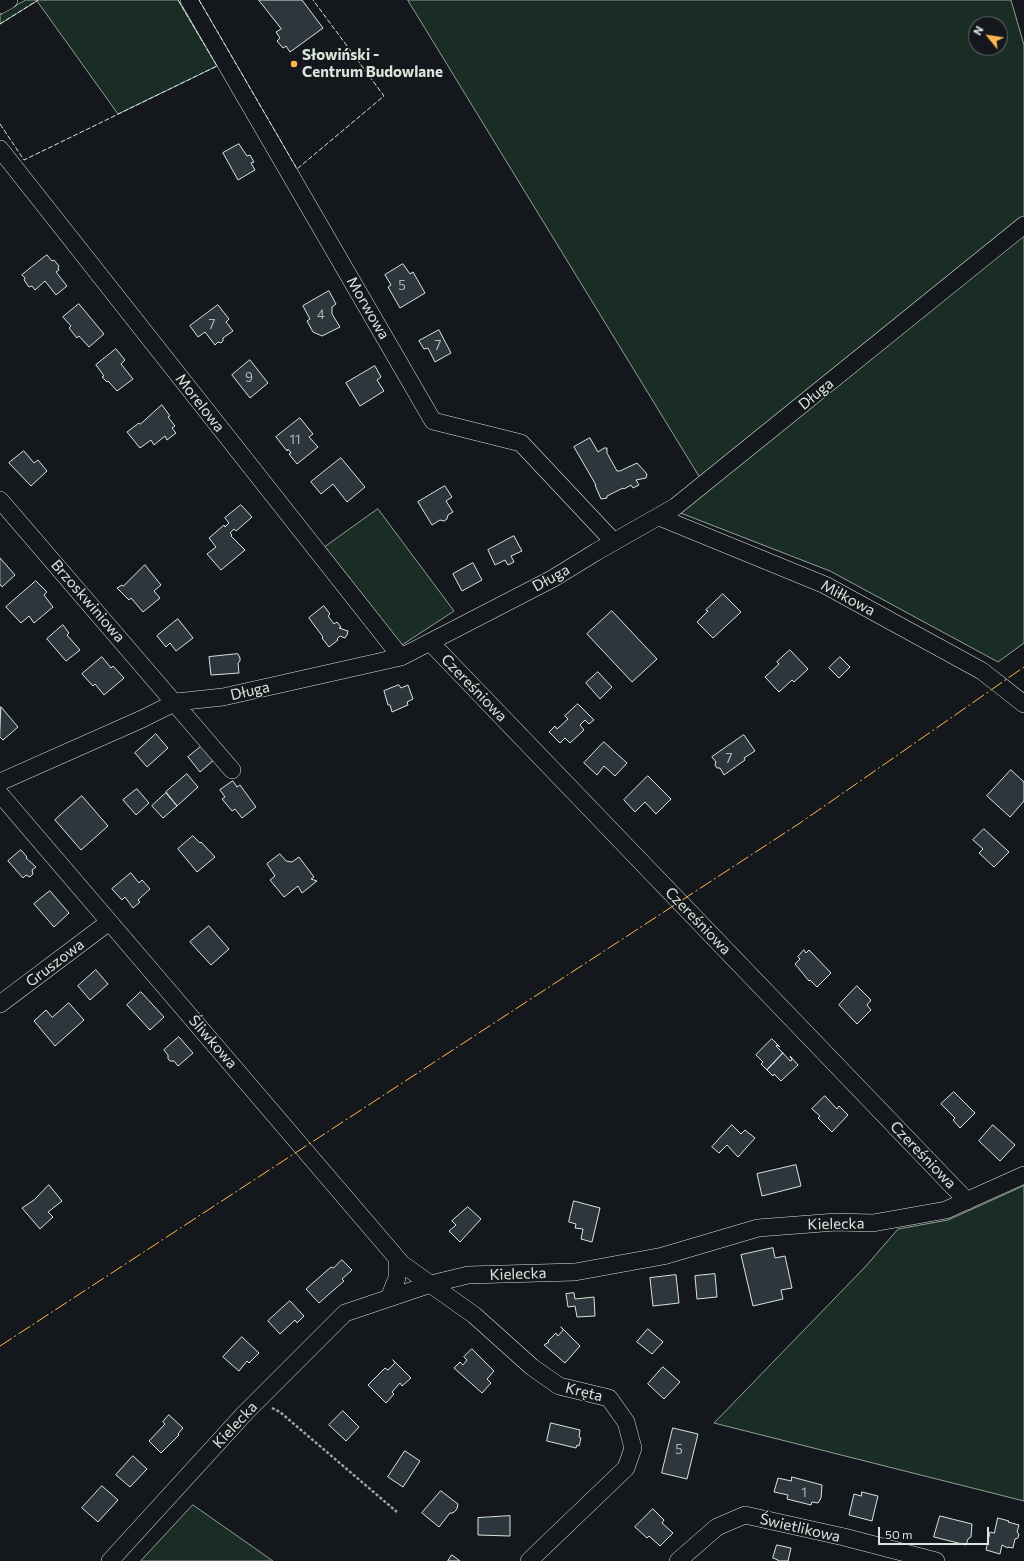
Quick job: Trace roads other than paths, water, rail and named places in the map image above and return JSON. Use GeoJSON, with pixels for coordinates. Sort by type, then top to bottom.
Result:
{"type":"FeatureCollection","features":[{"type":"Feature","properties":{"kind":"street"},"geometry":{"type":"LineString","coordinates":[[0,5],[9,0]]}},
{"type":"Feature","properties":{"kind":"street","name":"Morwowa"},"geometry":{"type":"LineString","coordinates":[[189,0],[433,420],[521,443],[614,542]]}},
{"type":"Feature","properties":{"kind":"street","name":"Morelowa"},"geometry":{"type":"LineString","coordinates":[[0,149],[401,657]]}},
{"type":"Feature","properties":{"kind":"street","name":"Długa"},"geometry":{"type":"LineString","coordinates":[[0,782],[142,719],[176,702],[223,697],[401,657],[552,579],[675,507],[1024,224]]}},
{"type":"Feature","properties":{"kind":"street","name":"Brzoskwiniowa"},"geometry":{"type":"LineString","coordinates":[[0,500],[176,702],[232,770]]}},
{"type":"Feature","properties":{"kind":"street","name":"Miłkowa"},"geometry":{"type":"LineString","coordinates":[[659,517],[825,585],[982,671],[1024,704]]}},
{"type":"Feature","properties":{"kind":"street","name":"Czereśniowa"},"geometry":{"type":"LineString","coordinates":[[430,642],[967,1201]]}},
{"type":"Feature","properties":{"kind":"street","name":"Śliwkowa"},"geometry":{"type":"LineString","coordinates":[[0,794],[402,1264],[430,1284]]}},
{"type":"Feature","properties":{"kind":"street","name":"Gruszowa"},"geometry":{"type":"LineString","coordinates":[[0,1004],[110,922]]}},
{"type":"Feature","properties":{"kind":"street","name":"Kielecka"},"geometry":{"type":"LineString","coordinates":[[110,1561],[257,1402],[345,1313],[430,1284],[468,1275],[575,1272],[663,1256],[758,1228],[836,1222],[873,1223],[946,1210],[1024,1175]]}},
{"type":"Feature","properties":{"kind":"street"},"geometry":{"type":"LineString","coordinates":[[389,1298],[397,1278],[397,1258]]}},
{"type":"Feature","properties":{"kind":"street","name":"Kręta"},"geometry":{"type":"LineString","coordinates":[[430,1284],[474,1315],[532,1367],[559,1386],[609,1398],[626,1422],[633,1448],[626,1468],[529,1561]]}},
{"type":"Feature","properties":{"kind":"street","name":"Świetlikowa"},"geometry":{"type":"LineString","coordinates":[[678,1561],[717,1527],[745,1515],[844,1538],[925,1560]]}},
{"type":"Feature","properties":{"kind":"place","name":"Słowiński - Centrum Budowlane"},"geometry":{"type":"Point","coordinates":[294,64]}}]}
